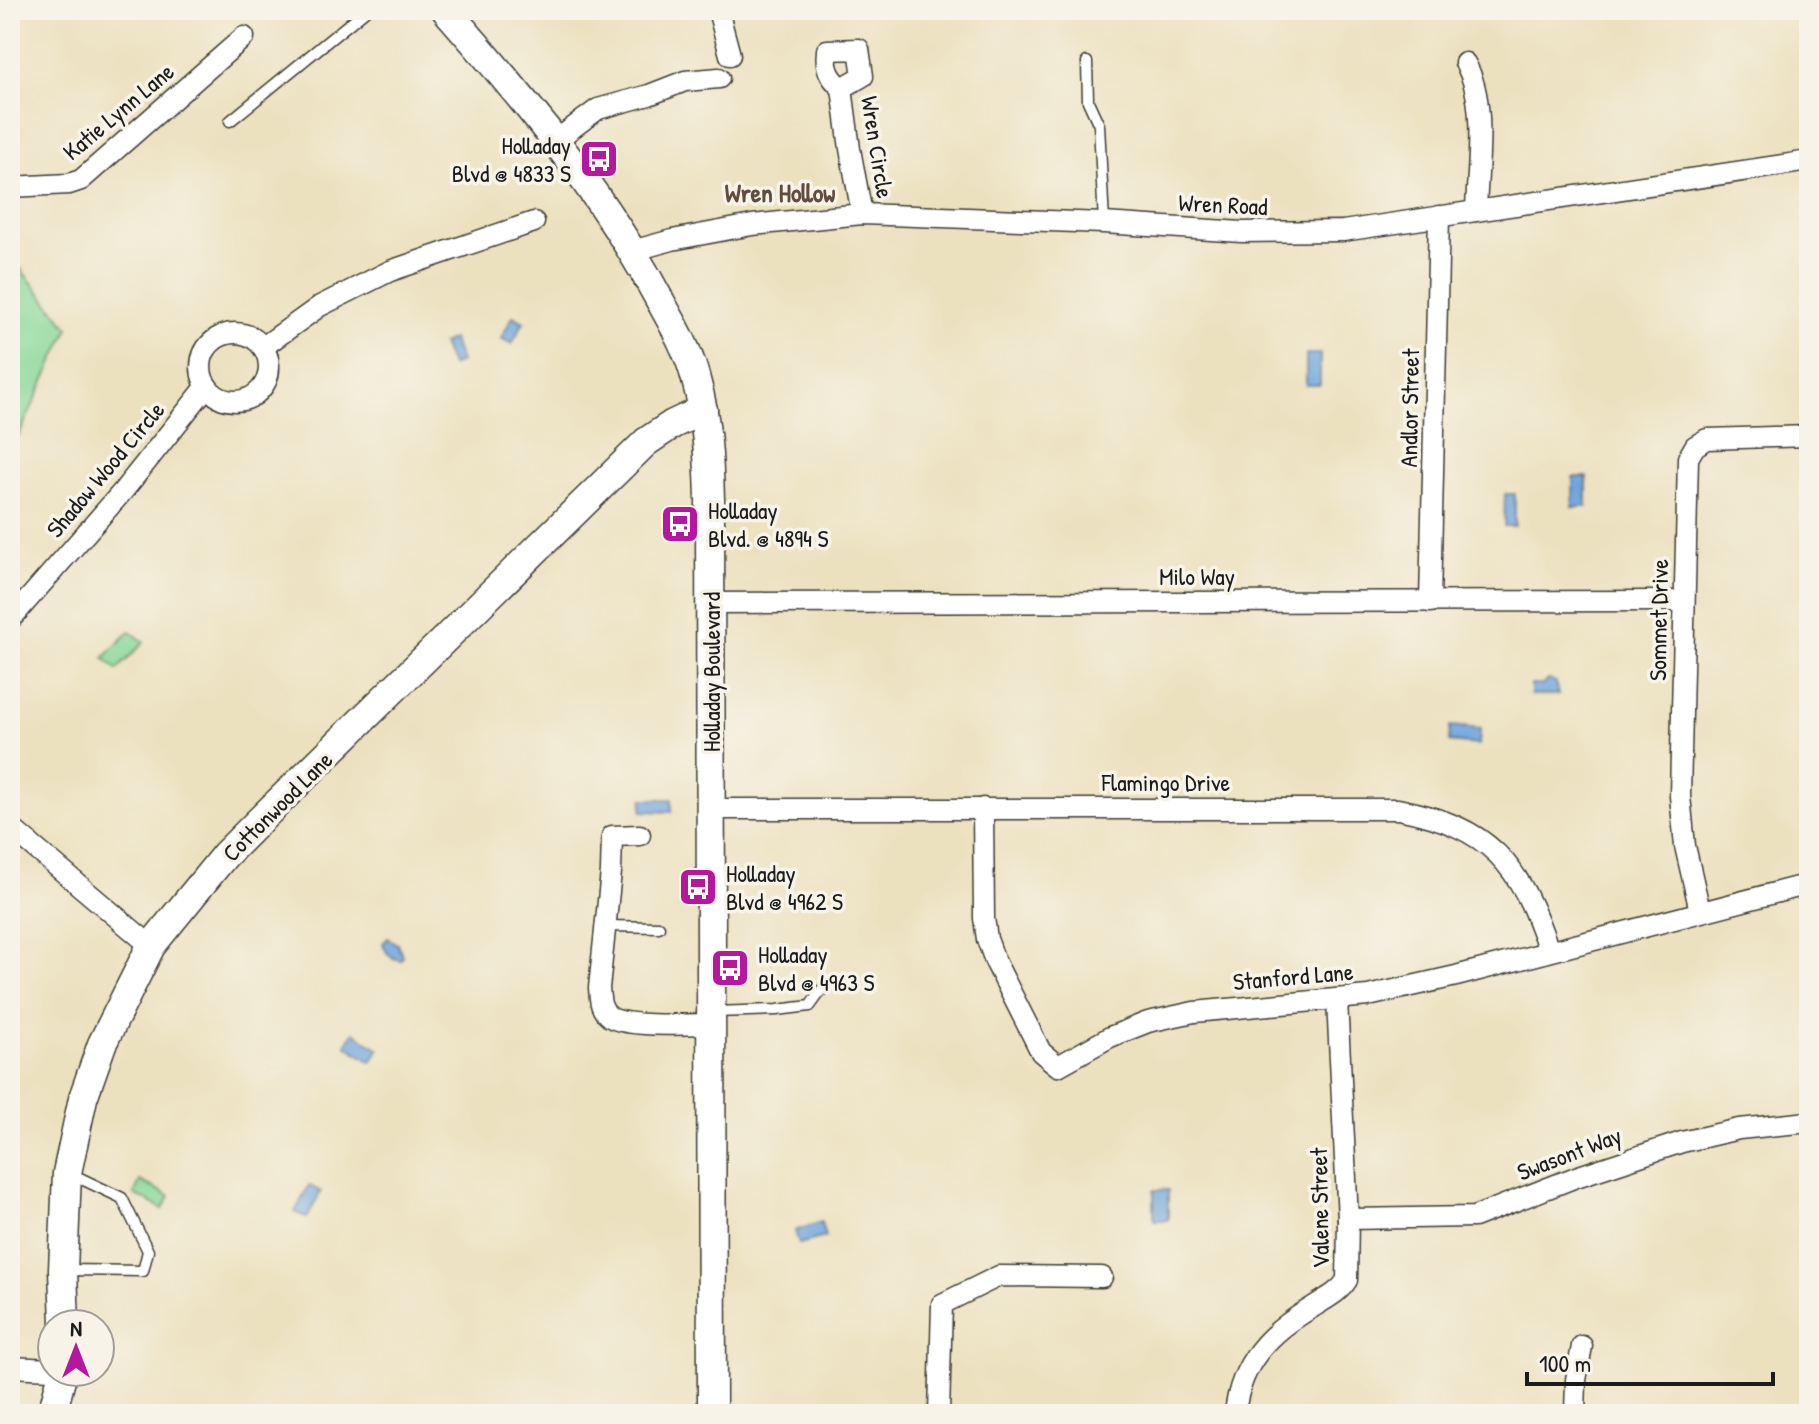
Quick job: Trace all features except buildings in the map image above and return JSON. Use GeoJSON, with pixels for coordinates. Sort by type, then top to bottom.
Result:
{"type":"FeatureCollection","features":[{"type":"Feature","properties":{"kind":"main road","name":"Holladay Boulevard"},"geometry":{"type":"LineString","coordinates":[[446,10],[512,86],[608,212],[683,346],[696,378],[703,410],[709,466],[712,1414]]}},
{"type":"Feature","properties":{"kind":"main road","name":"Cottonwood Lane"},"geometry":{"type":"LineString","coordinates":[[64,1308],[67,1173],[83,1098],[102,1044],[151,946],[225,855],[646,442],[673,424],[703,410]]}},
{"type":"Feature","properties":{"kind":"main road"},"geometry":{"type":"LineString","coordinates":[[52,1414],[59,1388]]}},
{"type":"Feature","properties":{"kind":"street"},"geometry":{"type":"LineString","coordinates":[[718,10],[730,55]]}},
{"type":"Feature","properties":{"kind":"street","name":"Katie Lynn Lane"},"geometry":{"type":"LineString","coordinates":[[10,187],[69,184],[81,180],[244,37]]}},
{"type":"Feature","properties":{"kind":"street"},"geometry":{"type":"LineString","coordinates":[[1465,63],[1473,78],[1478,100],[1476,211]]}},
{"type":"Feature","properties":{"kind":"street"},"geometry":{"type":"LineString","coordinates":[[555,141],[598,109],[685,81],[719,78]]}},
{"type":"Feature","properties":{"kind":"street","name":"Wren Circle"},"geometry":{"type":"LineString","coordinates":[[842,88],[862,214]]}},
{"type":"Feature","properties":{"kind":"street","name":"Wren Road"},"geometry":{"type":"LineString","coordinates":[[632,251],[752,225],[862,214],[1297,233],[1343,231],[1809,161]]}},
{"type":"Feature","properties":{"kind":"street","name":"Andlor Street"},"geometry":{"type":"LineString","coordinates":[[1430,602],[1439,216]]}},
{"type":"Feature","properties":{"kind":"street"},"geometry":{"type":"LineString","coordinates":[[263,347],[320,306],[390,271],[534,222]]}},
{"type":"Feature","properties":{"kind":"street"},"geometry":{"type":"LineString","coordinates":[[228,333],[241,333],[254,338],[263,347],[269,359],[269,373],[255,395],[229,401],[217,396],[207,386],[201,374],[201,360],[206,348],[215,339],[228,333]]}},
{"type":"Feature","properties":{"kind":"street","name":"Shadow Wood Circle"},"geometry":{"type":"LineString","coordinates":[[10,620],[123,491],[207,386]]}},
{"type":"Feature","properties":{"kind":"street","name":"Sommet Drive"},"geometry":{"type":"LineString","coordinates":[[1700,911],[1685,846],[1680,796],[1687,466],[1691,451],[1700,442],[1714,437],[1809,436]]}},
{"type":"Feature","properties":{"kind":"street","name":"Milo Way"},"geometry":{"type":"LineString","coordinates":[[710,603],[1684,601]]}},
{"type":"Feature","properties":{"kind":"street","name":"Stanford Lane"},"geometry":{"type":"LineString","coordinates":[[983,808],[987,939],[1041,1052],[1058,1066],[1110,1037],[1148,1022],[1194,1012],[1368,996],[1809,884]]}},
{"type":"Feature","properties":{"kind":"street","name":"Flamingo Drive"},"geometry":{"type":"LineString","coordinates":[[712,809],[1398,809],[1431,815],[1456,825],[1481,840],[1510,867],[1535,909],[1549,951]]}},
{"type":"Feature","properties":{"kind":"street"},"geometry":{"type":"LineString","coordinates":[[10,827],[151,946]]}},
{"type":"Feature","properties":{"kind":"street"},"geometry":{"type":"LineString","coordinates":[[640,835],[612,836],[600,1005],[608,1016],[623,1022],[712,1018]]}},
{"type":"Feature","properties":{"kind":"street","name":"Valene Street"},"geometry":{"type":"LineString","coordinates":[[1235,1414],[1244,1374],[1268,1338],[1343,1286],[1349,1265],[1337,1000]]}},
{"type":"Feature","properties":{"kind":"street","name":"Swasont Way"},"geometry":{"type":"LineString","coordinates":[[1348,1219],[1474,1217],[1662,1147],[1720,1132],[1809,1122]]}},
{"type":"Feature","properties":{"kind":"street"},"geometry":{"type":"LineString","coordinates":[[939,1414],[942,1304],[999,1276],[1102,1277]]}},
{"type":"Feature","properties":{"kind":"street"},"geometry":{"type":"LineString","coordinates":[[1575,1414],[1582,1346]]}},
{"type":"Feature","properties":{"kind":"street"},"geometry":{"type":"LineString","coordinates":[[10,1367],[36,1368]]}},
{"type":"Feature","properties":{"kind":"lane"},"geometry":{"type":"LineString","coordinates":[[230,121],[366,10]]}},
{"type":"Feature","properties":{"kind":"lane"},"geometry":{"type":"LineString","coordinates":[[1087,62],[1088,101],[1099,125],[1104,223]]}},
{"type":"Feature","properties":{"kind":"lane"},"geometry":{"type":"LineString","coordinates":[[606,926],[659,927]]}},
{"type":"Feature","properties":{"kind":"lane"},"geometry":{"type":"LineString","coordinates":[[712,1018],[810,1006],[826,984]]}},
{"type":"Feature","properties":{"kind":"lane"},"geometry":{"type":"LineString","coordinates":[[63,1270],[143,1271],[148,1251],[122,1198],[67,1173]]}},
{"type":"Feature","properties":{"kind":"green space"},"geometry":{"type":"Polygon","coordinates":[[[10,256],[69,328],[10,454],[10,256]]]}},
{"type":"Feature","properties":{"kind":"green space"},"geometry":{"type":"Polygon","coordinates":[[[130,631],[144,642],[117,670],[104,658],[130,631]]]}},
{"type":"Feature","properties":{"kind":"green space"},"geometry":{"type":"Polygon","coordinates":[[[140,1181],[170,1196],[163,1209],[134,1194],[140,1181]]]}},
{"type":"Feature","properties":{"kind":"water"},"geometry":{"type":"Polygon","coordinates":[[[513,316],[524,322],[512,344],[501,338],[513,316]]]}},
{"type":"Feature","properties":{"kind":"water"},"geometry":{"type":"Polygon","coordinates":[[[452,339],[461,362],[451,366],[442,344],[452,339]]]}},
{"type":"Feature","properties":{"kind":"water"},"geometry":{"type":"Polygon","coordinates":[[[1306,354],[1320,354],[1320,385],[1306,385],[1306,354]]]}},
{"type":"Feature","properties":{"kind":"water"},"geometry":{"type":"Polygon","coordinates":[[[1573,477],[1587,477],[1587,507],[1573,507],[1573,477]]]}},
{"type":"Feature","properties":{"kind":"water"},"geometry":{"type":"Polygon","coordinates":[[[1505,494],[1515,494],[1515,526],[1504,526],[1505,494]]]}},
{"type":"Feature","properties":{"kind":"water"},"geometry":{"type":"Polygon","coordinates":[[[1548,680],[1556,682],[1558,695],[1531,695],[1531,685],[1543,685],[1548,680]]]}},
{"type":"Feature","properties":{"kind":"water"},"geometry":{"type":"Polygon","coordinates":[[[1450,726],[1480,729],[1479,745],[1449,742],[1450,726]]]}},
{"type":"Feature","properties":{"kind":"water"},"geometry":{"type":"Polygon","coordinates":[[[643,799],[672,799],[672,812],[642,811],[643,799]]]}},
{"type":"Feature","properties":{"kind":"water"},"geometry":{"type":"Polygon","coordinates":[[[388,938],[397,944],[403,956],[401,960],[392,957],[385,949],[383,943],[388,938]]]}},
{"type":"Feature","properties":{"kind":"water"},"geometry":{"type":"Polygon","coordinates":[[[354,1032],[379,1049],[371,1062],[346,1045],[354,1032]]]}},
{"type":"Feature","properties":{"kind":"water"},"geometry":{"type":"Polygon","coordinates":[[[309,1185],[321,1192],[307,1218],[295,1212],[309,1185]]]}},
{"type":"Feature","properties":{"kind":"water"},"geometry":{"type":"Polygon","coordinates":[[[1154,1190],[1168,1190],[1168,1220],[1154,1220],[1154,1190]]]}},
{"type":"Feature","properties":{"kind":"water"},"geometry":{"type":"Polygon","coordinates":[[[821,1222],[825,1237],[799,1244],[795,1231],[821,1222]]]}},
{"type":"Feature","properties":{"kind":"place","name":"Holladay Blvd @ 4833 S"},"geometry":{"type":"Point","coordinates":[599,159]}},
{"type":"Feature","properties":{"kind":"place","name":"Holladay Blvd. @ 4894 S"},"geometry":{"type":"Point","coordinates":[680,524]}},
{"type":"Feature","properties":{"kind":"place","name":"Holladay Blvd @ 4962 S"},"geometry":{"type":"Point","coordinates":[698,887]}},
{"type":"Feature","properties":{"kind":"place","name":"Holladay Blvd @ 4963 S"},"geometry":{"type":"Point","coordinates":[730,968]}},
{"type":"Feature","properties":{"kind":"district","name":"Wren Hollow"},"geometry":{"type":"Point","coordinates":[780,192]}}]}
